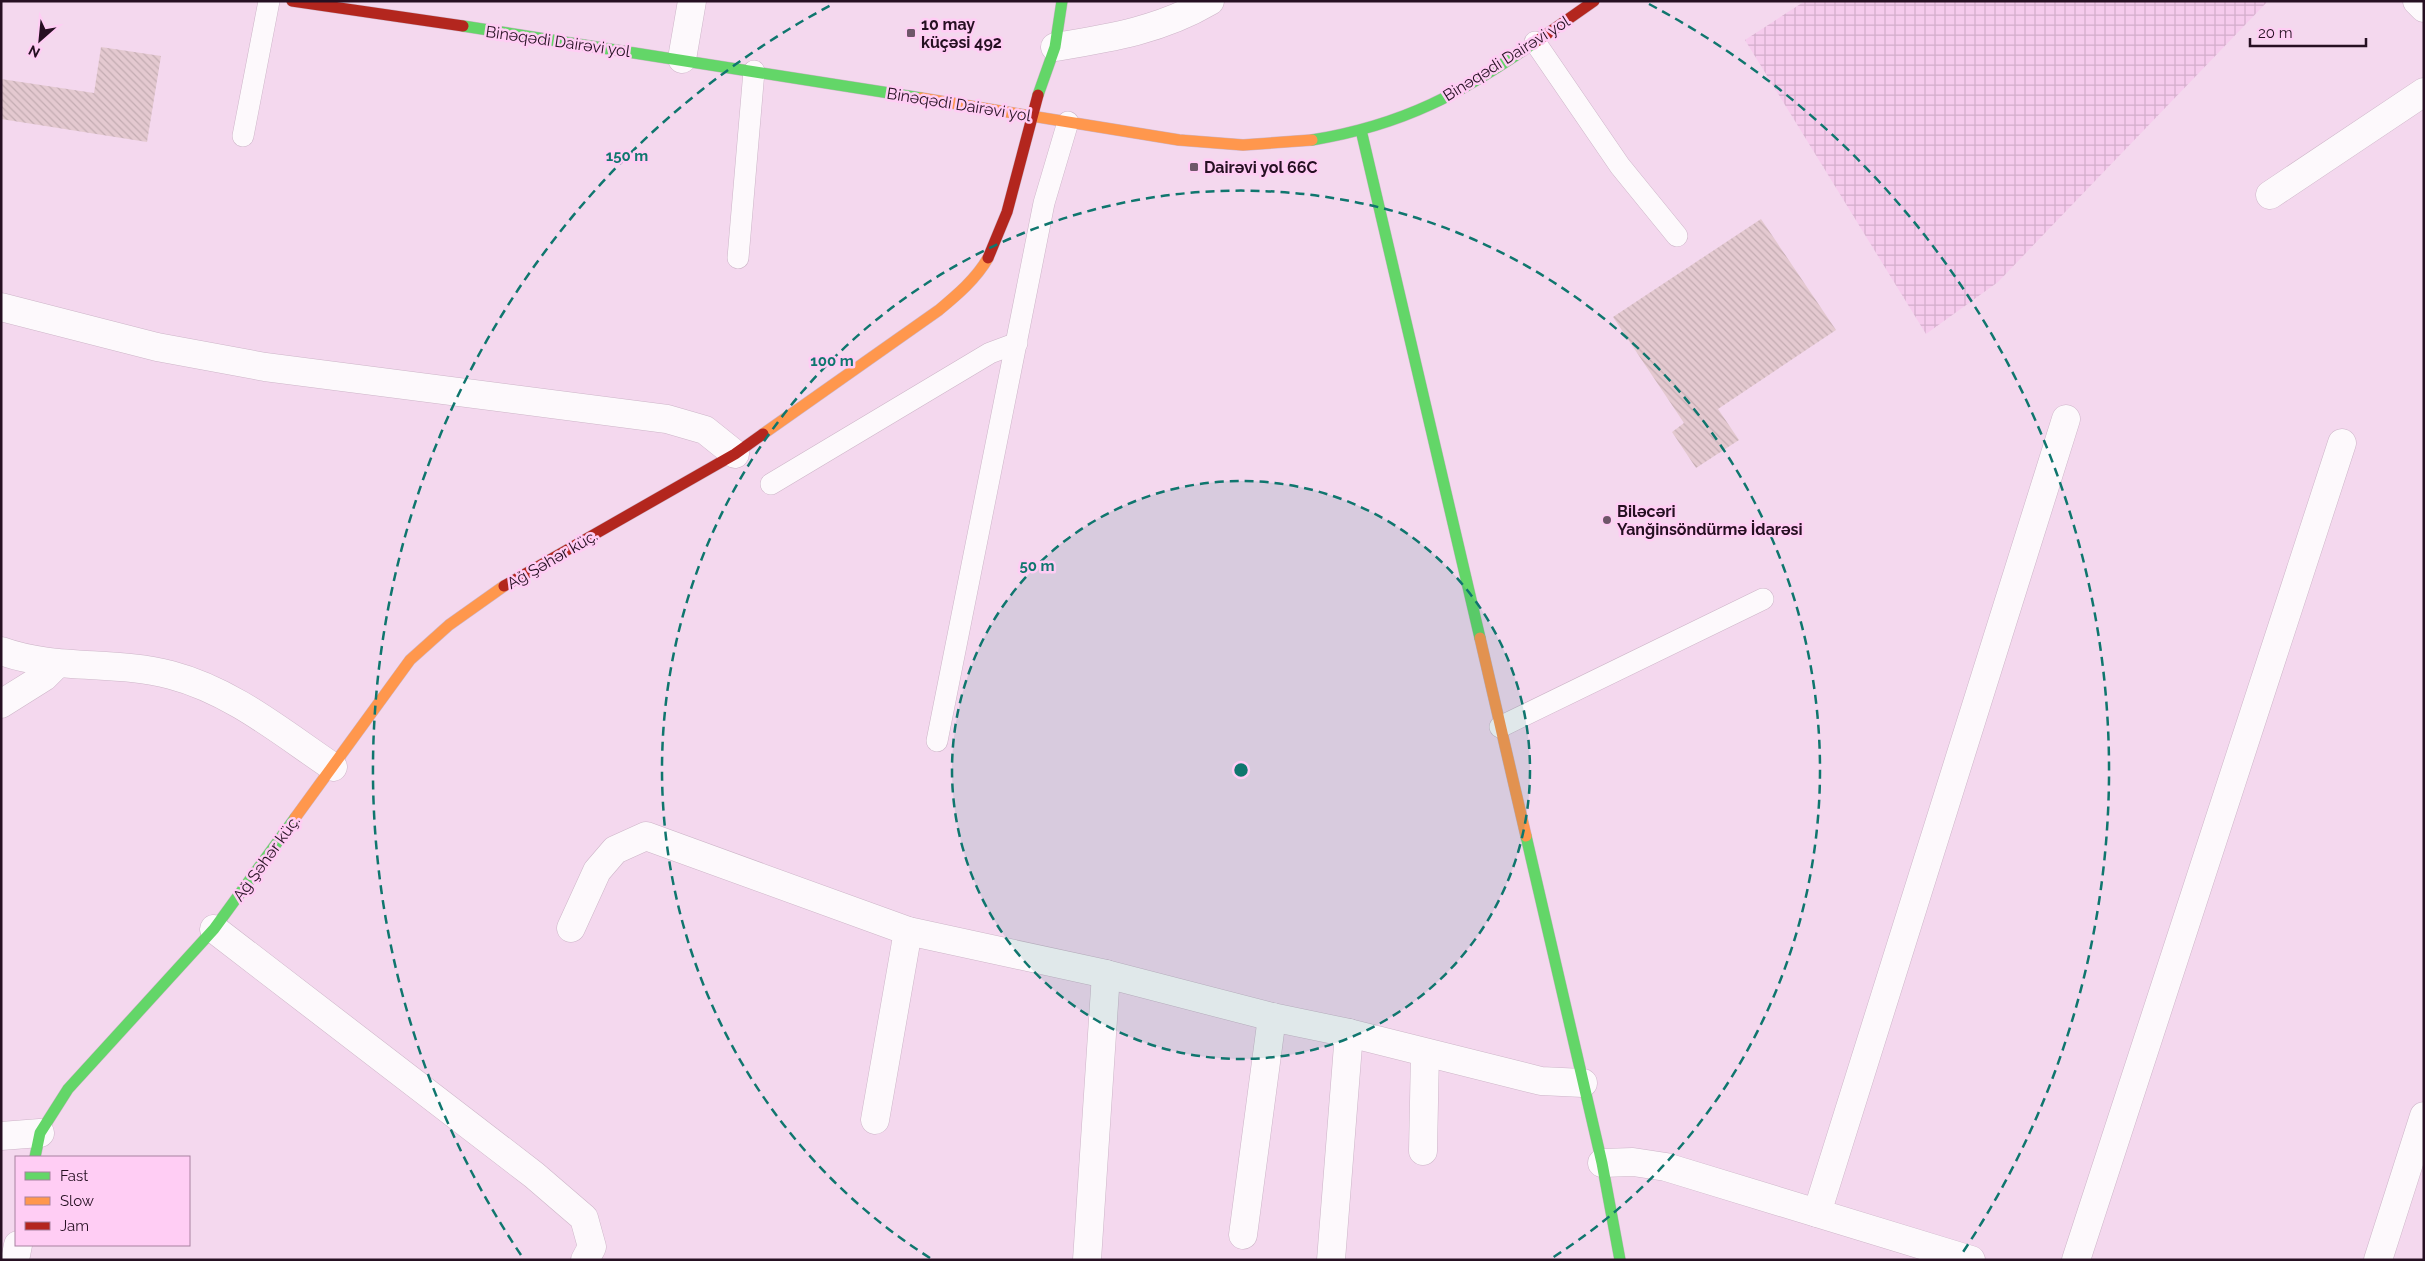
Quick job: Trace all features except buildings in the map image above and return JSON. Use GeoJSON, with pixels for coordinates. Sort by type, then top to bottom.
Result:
{"type":"FeatureCollection","features":[{"type":"Feature","properties":{"kind":"street","name":"Binəqədi Dairəvi yol"},"geometry":{"type":"LineString","coordinates":[[292,1],[356,6],[1178,140],[1243,144],[1305,141],[1361,130],[1423,109],[1477,80],[1594,1]]}},
{"type":"Feature","properties":{"kind":"street"},"geometry":{"type":"LineString","coordinates":[[682,59],[692,1]]}},
{"type":"Feature","properties":{"kind":"street","name":"Ağ Şəhər küç."},"geometry":{"type":"LineString","coordinates":[[38,1145],[68,1089],[214,929],[410,660],[449,625],[506,584],[734,454],[939,310],[958,294],[982,268],[996,242],[1007,212],[1031,115],[1055,47],[1062,1]]}},
{"type":"Feature","properties":{"kind":"street"},"geometry":{"type":"LineString","coordinates":[[1055,47],[1128,35],[1187,14],[1210,1]]}},
{"type":"Feature","properties":{"kind":"street"},"geometry":{"type":"LineString","coordinates":[[2418,1],[2424,8]]}},
{"type":"Feature","properties":{"kind":"street"},"geometry":{"type":"LineString","coordinates":[[2270,195],[2424,92]]}},
{"type":"Feature","properties":{"kind":"street"},"geometry":{"type":"LineString","coordinates":[[1361,130],[1602,1162],[1620,1260]]}},
{"type":"Feature","properties":{"kind":"street"},"geometry":{"type":"LineString","coordinates":[[1,307],[158,347],[265,367],[667,419],[705,430],[734,454]]}},
{"type":"Feature","properties":{"kind":"street"},"geometry":{"type":"LineString","coordinates":[[1817,1213],[2066,419]]}},
{"type":"Feature","properties":{"kind":"street"},"geometry":{"type":"LineString","coordinates":[[2076,1260],[2342,443]]}},
{"type":"Feature","properties":{"kind":"street"},"geometry":{"type":"LineString","coordinates":[[1,650],[57,664],[116,667],[171,675],[228,696],[333,767]]}},
{"type":"Feature","properties":{"kind":"street"},"geometry":{"type":"LineString","coordinates":[[1,704],[44,677],[57,664]]}},
{"type":"Feature","properties":{"kind":"street"},"geometry":{"type":"LineString","coordinates":[[571,928],[597,871],[615,850],[646,836],[908,931],[1106,974],[1272,1017],[1349,1033],[1540,1081],[1583,1083]]}},
{"type":"Feature","properties":{"kind":"street"},"geometry":{"type":"LineString","coordinates":[[214,929],[534,1175],[584,1218],[592,1248],[585,1260]]}},
{"type":"Feature","properties":{"kind":"street"},"geometry":{"type":"LineString","coordinates":[[876,1120],[908,931]]}},
{"type":"Feature","properties":{"kind":"street"},"geometry":{"type":"LineString","coordinates":[[1087,1260],[1106,974]]}},
{"type":"Feature","properties":{"kind":"street"},"geometry":{"type":"LineString","coordinates":[[1243,1235],[1272,1017]]}},
{"type":"Feature","properties":{"kind":"street"},"geometry":{"type":"LineString","coordinates":[[1332,1260],[1349,1033]]}},
{"type":"Feature","properties":{"kind":"street"},"geometry":{"type":"LineString","coordinates":[[1423,1151],[1426,1053]]}},
{"type":"Feature","properties":{"kind":"street"},"geometry":{"type":"LineString","coordinates":[[2378,1260],[2424,1116]]}},
{"type":"Feature","properties":{"kind":"street"},"geometry":{"type":"LineString","coordinates":[[1,1136],[38,1145]]}},
{"type":"Feature","properties":{"kind":"street"},"geometry":{"type":"LineString","coordinates":[[1602,1162],[1633,1162],[1666,1168],[1971,1260]]}},
{"type":"Feature","properties":{"kind":"street"},"geometry":{"type":"LineString","coordinates":[[15,1260],[18,1246]]}},
{"type":"Feature","properties":{"kind":"lane"},"geometry":{"type":"LineString","coordinates":[[243,136],[269,1]]}},
{"type":"Feature","properties":{"kind":"lane"},"geometry":{"type":"LineString","coordinates":[[1535,42],[1620,166],[1677,236]]}},
{"type":"Feature","properties":{"kind":"lane"},"geometry":{"type":"LineString","coordinates":[[738,258],[754,71]]}},
{"type":"Feature","properties":{"kind":"lane"},"geometry":{"type":"LineString","coordinates":[[937,741],[1044,203],[1068,122]]}},
{"type":"Feature","properties":{"kind":"lane"},"geometry":{"type":"LineString","coordinates":[[771,484],[990,353],[1017,342]]}},
{"type":"Feature","properties":{"kind":"lane"},"geometry":{"type":"LineString","coordinates":[[1500,727],[1763,599]]}},
{"type":"Feature","properties":{"kind":"shaded area"},"geometry":{"type":"Polygon","coordinates":[[[1805,1],[2268,1],[1998,282],[1926,334],[1745,40],[1805,1]]]}},
{"type":"Feature","properties":{"kind":"traffic: fast"},"geometry":{"type":"LineString","coordinates":[[1038,95],[1055,47],[1062,1]]}},
{"type":"Feature","properties":{"kind":"traffic: fast"},"geometry":{"type":"LineString","coordinates":[[463,26],[921,98]]}},
{"type":"Feature","properties":{"kind":"traffic: fast"},"geometry":{"type":"LineString","coordinates":[[1312,140],[1345,134],[1404,116],[1457,91],[1510,60],[1537,41]]}},
{"type":"Feature","properties":{"kind":"traffic: fast"},"geometry":{"type":"LineString","coordinates":[[1361,130],[1480,638]]}},
{"type":"Feature","properties":{"kind":"traffic: fast"},"geometry":{"type":"LineString","coordinates":[[35,1156],[40,1133],[68,1089],[214,929],[295,818]]}},
{"type":"Feature","properties":{"kind":"traffic: fast"},"geometry":{"type":"LineString","coordinates":[[1526,836],[1602,1163],[1620,1260]]}},
{"type":"Feature","properties":{"kind":"traffic: slow"},"geometry":{"type":"LineString","coordinates":[[921,98],[1179,140],[1243,145],[1312,140]]}},
{"type":"Feature","properties":{"kind":"traffic: slow"},"geometry":{"type":"LineString","coordinates":[[763,434],[939,310],[972,280],[988,258]]}},
{"type":"Feature","properties":{"kind":"traffic: slow"},"geometry":{"type":"LineString","coordinates":[[295,818],[410,660],[449,625],[504,586]]}},
{"type":"Feature","properties":{"kind":"traffic: slow"},"geometry":{"type":"LineString","coordinates":[[1480,638],[1526,836]]}},
{"type":"Feature","properties":{"kind":"traffic: jam"},"geometry":{"type":"LineString","coordinates":[[292,1],[463,26]]}},
{"type":"Feature","properties":{"kind":"traffic: jam"},"geometry":{"type":"LineString","coordinates":[[1537,41],[1594,1]]}},
{"type":"Feature","properties":{"kind":"traffic: jam"},"geometry":{"type":"LineString","coordinates":[[988,258],[1007,212],[1038,95]]}},
{"type":"Feature","properties":{"kind":"traffic: jam"},"geometry":{"type":"LineString","coordinates":[[504,586],[735,454],[763,434]]}},
{"type":"Feature","properties":{"kind":"place","name":"10 may küçəsi 492"},"geometry":{"type":"Point","coordinates":[911,33]}},
{"type":"Feature","properties":{"kind":"place","name":"Dairəvi yol 66C"},"geometry":{"type":"Point","coordinates":[1194,167]}},
{"type":"Feature","properties":{"kind":"place","name":"Biləcəri Yanğinsöndürmə İdarəsi"},"geometry":{"type":"Point","coordinates":[1607,520]}}]}
